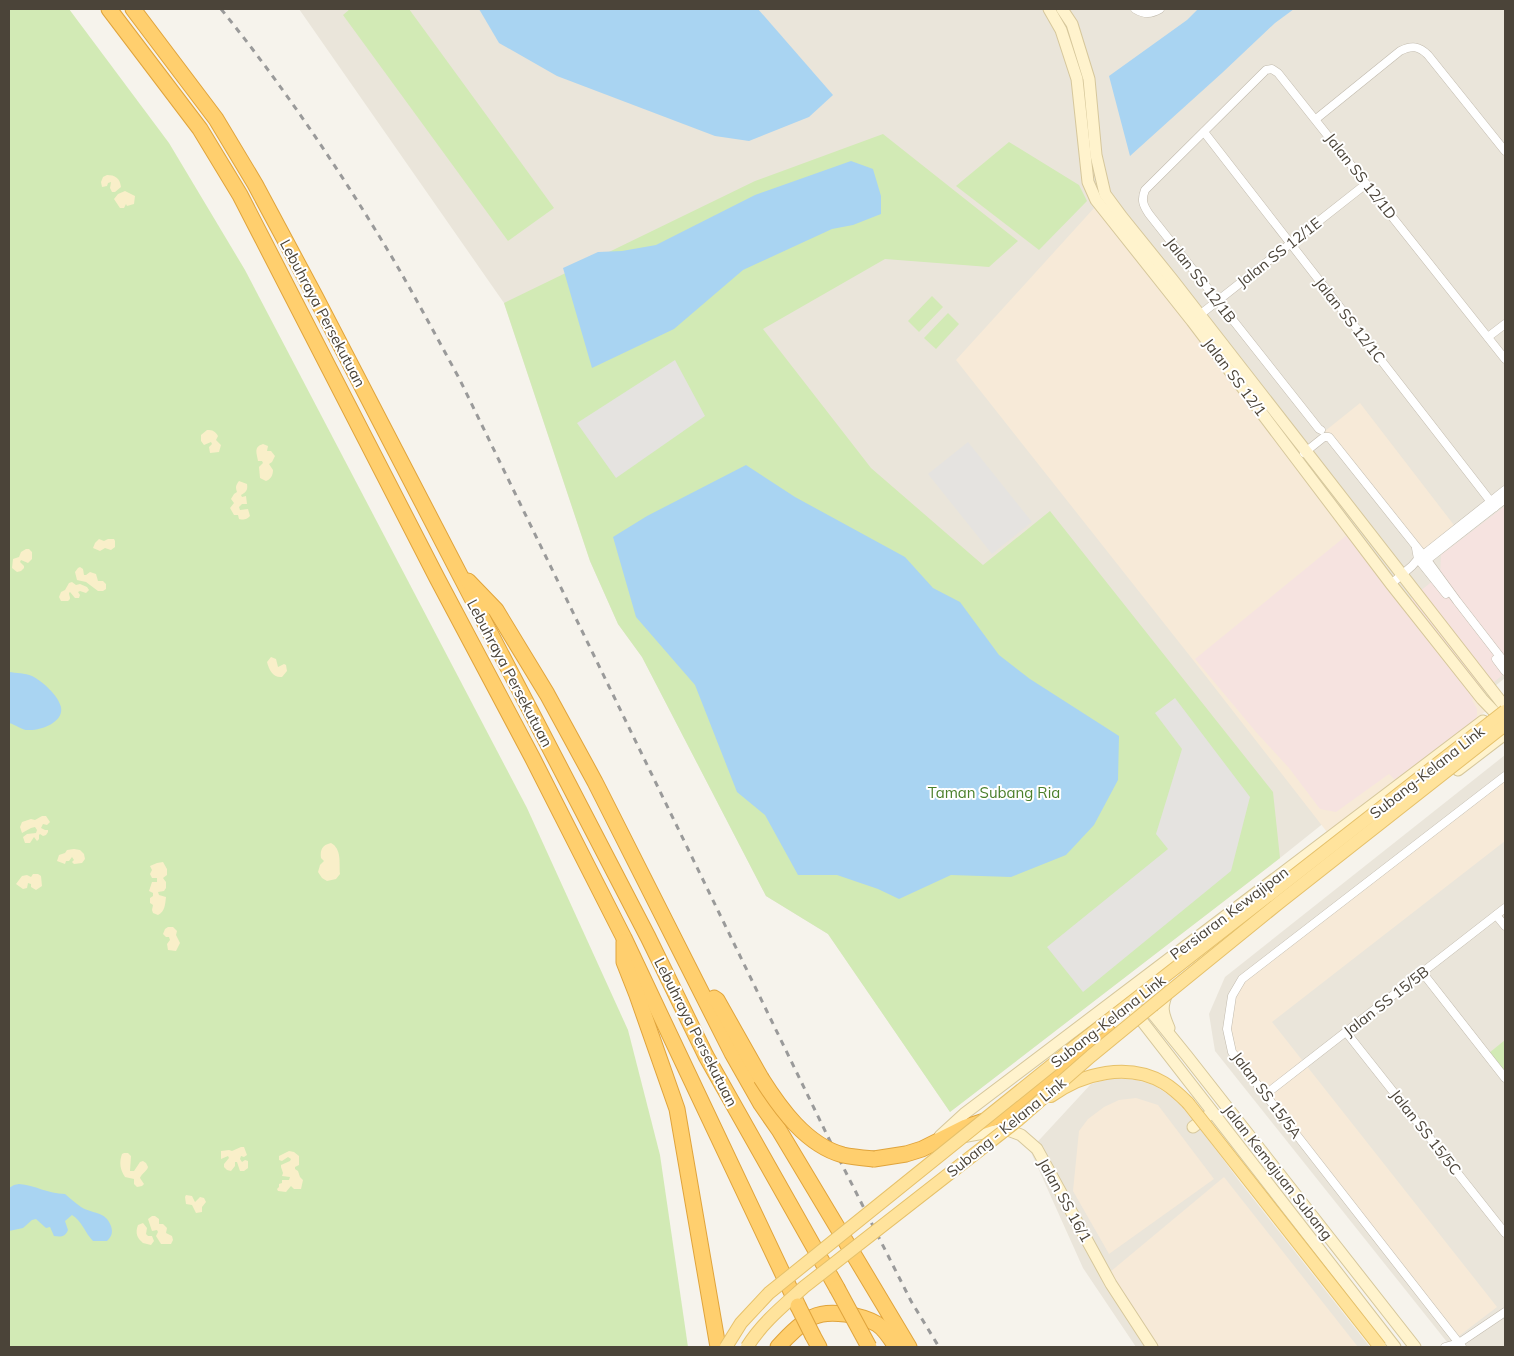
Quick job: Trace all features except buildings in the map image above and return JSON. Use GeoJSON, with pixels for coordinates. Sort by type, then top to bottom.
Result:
{"type":"FeatureCollection","features":[{"type":"Feature","properties":{"kind":"highway","name":"Lebuhraya Persekutuan"},"geometry":{"type":"LineString","coordinates":[[109,9],[200,129],[240,194],[624,938],[816,1342]]}},
{"type":"Feature","properties":{"kind":"highway","name":"Lebuhraya Persekutuan"},"geometry":{"type":"LineString","coordinates":[[133,9],[216,119],[255,184],[316,296],[455,568],[648,937],[706,1056],[869,1347]]}},
{"type":"Feature","properties":{"kind":"highway"},"geometry":{"type":"LineString","coordinates":[[455,568],[496,610],[547,694],[595,782],[737,1061],[761,1104],[796,1158],[909,1347]]}},
{"type":"Feature","properties":{"kind":"highway"},"geometry":{"type":"LineString","coordinates":[[624,938],[624,962],[677,1109],[718,1347]]}},
{"type":"Feature","properties":{"kind":"highway"},"geometry":{"type":"LineString","coordinates":[[697,981],[717,1000],[761,1078],[785,1114],[813,1140],[827,1149],[842,1155],[874,1159],[906,1154],[922,1149],[966,1127],[1015,1108],[1059,1074],[1139,1018]]}},
{"type":"Feature","properties":{"kind":"highway"},"geometry":{"type":"LineString","coordinates":[[778,1347],[786,1338],[814,1316],[828,1313],[860,1316],[877,1324],[891,1338],[896,1347]]}},
{"type":"Feature","properties":{"kind":"main road","name":"Jalan SS 12/1"},"geometry":{"type":"LineString","coordinates":[[1049,9],[1061,30],[1077,79],[1088,182],[1096,200],[1196,318]]}},
{"type":"Feature","properties":{"kind":"main road","name":"Jalan SS 12/1"},"geometry":{"type":"LineString","coordinates":[[1062,9],[1072,24],[1089,79],[1096,155],[1105,194],[1196,318],[1301,455],[1391,584],[1503,705]]}},
{"type":"Feature","properties":{"kind":"main road","name":"Jalan SS 12/1"},"geometry":{"type":"LineString","coordinates":[[1301,455],[1402,575],[1503,705]]}},
{"type":"Feature","properties":{"kind":"main road"},"geometry":{"type":"LineString","coordinates":[[1503,705],[1505,724]]}},
{"type":"Feature","properties":{"kind":"main road","name":"Persiaran Kewajipan"},"geometry":{"type":"LineString","coordinates":[[931,1144],[964,1114],[1503,705]]}},
{"type":"Feature","properties":{"kind":"main road","name":"Subang-Kelana Link"},"geometry":{"type":"LineString","coordinates":[[726,1347],[741,1323],[776,1287],[1503,705]]}},
{"type":"Feature","properties":{"kind":"main road","name":"Subang - Kelana Link"},"geometry":{"type":"LineString","coordinates":[[747,1347],[770,1317],[804,1288],[1018,1120],[1091,1056],[1280,902],[1505,724]]}},
{"type":"Feature","properties":{"kind":"main road","name":"Persiaran Kewajipan"},"geometry":{"type":"LineString","coordinates":[[1139,1018],[1171,986],[1505,734]]}},
{"type":"Feature","properties":{"kind":"main road"},"geometry":{"type":"LineString","coordinates":[[1139,1018],[1134,1008],[1137,996],[1148,976]]}},
{"type":"Feature","properties":{"kind":"main road"},"geometry":{"type":"LineString","coordinates":[[1171,986],[1163,1001],[1163,1013],[1175,1041]]}},
{"type":"Feature","properties":{"kind":"main road","name":"Jalan Kemajuan Subang"},"geometry":{"type":"LineString","coordinates":[[1396,1347],[1139,1018],[1149,1011],[1175,1041],[1415,1347]]}},
{"type":"Feature","properties":{"kind":"main road"},"geometry":{"type":"LineString","coordinates":[[1018,1120],[1053,1094],[1069,1085],[1105,1073],[1135,1072],[1164,1082],[1188,1103],[1380,1347]]}},
{"type":"Feature","properties":{"kind":"main road"},"geometry":{"type":"LineString","coordinates":[[1193,1127],[1212,1112]]}},
{"type":"Feature","properties":{"kind":"main road","name":"Jalan SS 16/1"},"geometry":{"type":"LineString","coordinates":[[931,1144],[977,1133],[1005,1129],[1021,1135],[1036,1149],[1111,1284],[1152,1347]]}},
{"type":"Feature","properties":{"kind":"street"},"geometry":{"type":"LineString","coordinates":[[1136,9],[1142,13],[1152,13],[1160,9]]}},
{"type":"Feature","properties":{"kind":"street"},"geometry":{"type":"LineString","coordinates":[[1316,119],[1400,51],[1414,46],[1428,55],[1505,151]]}},
{"type":"Feature","properties":{"kind":"street","name":"Jalan SS 12/1D"},"geometry":{"type":"LineString","coordinates":[[1204,132],[1266,70],[1272,69],[1278,73],[1505,359]]}},
{"type":"Feature","properties":{"kind":"street","name":"Jalan SS 12/1C"},"geometry":{"type":"LineString","coordinates":[[1204,132],[1492,505]]}},
{"type":"Feature","properties":{"kind":"street","name":"Jalan SS 12/1B"},"geometry":{"type":"LineString","coordinates":[[1204,132],[1145,190],[1142,203],[1148,214],[1321,430]]}},
{"type":"Feature","properties":{"kind":"street","name":"Jalan SS 12/1E"},"geometry":{"type":"LineString","coordinates":[[1196,318],[1366,184]]}},
{"type":"Feature","properties":{"kind":"street"},"geometry":{"type":"LineString","coordinates":[[1488,337],[1505,324]]}},
{"type":"Feature","properties":{"kind":"street"},"geometry":{"type":"LineString","coordinates":[[1301,455],[1324,436],[1329,437],[1416,546],[1422,559],[1505,671]]}},
{"type":"Feature","properties":{"kind":"street"},"geometry":{"type":"LineString","coordinates":[[1391,584],[1492,505],[1505,490]]}},
{"type":"Feature","properties":{"kind":"street"},"geometry":{"type":"LineString","coordinates":[[1492,505],[1505,499]]}},
{"type":"Feature","properties":{"kind":"street"},"geometry":{"type":"LineString","coordinates":[[1422,559],[1505,663]]}},
{"type":"Feature","properties":{"kind":"street","name":"Jalan SS 15/5A"},"geometry":{"type":"LineString","coordinates":[[1459,1346],[1232,1052],[1226,1029],[1232,996],[1242,979],[1505,776]]}},
{"type":"Feature","properties":{"kind":"street","name":"Jalan SS 15/5B"},"geometry":{"type":"LineString","coordinates":[[1266,1094],[1505,908]]}},
{"type":"Feature","properties":{"kind":"street"},"geometry":{"type":"LineString","coordinates":[[1496,915],[1505,926]]}},
{"type":"Feature","properties":{"kind":"street"},"geometry":{"type":"LineString","coordinates":[[1422,972],[1505,1078]]}},
{"type":"Feature","properties":{"kind":"street","name":"Jalan SS 15/5C"},"geometry":{"type":"LineString","coordinates":[[1346,1032],[1505,1233]]}},
{"type":"Feature","properties":{"kind":"street"},"geometry":{"type":"LineString","coordinates":[[1446,1347],[1459,1346],[1505,1312]]}},
{"type":"Feature","properties":{"kind":"shaded area"},"geometry":{"type":"Polygon","coordinates":[[[299,9],[1505,9],[1505,678],[1280,858],[950,1112],[828,934],[766,896],[642,657],[618,624],[590,561],[504,303],[299,9]]]}},
{"type":"Feature","properties":{"kind":"shaded area"},"geometry":{"type":"Polygon","coordinates":[[[1095,207],[1205,347],[1411,617],[1486,711],[1327,832],[956,360],[1095,207]]]}},
{"type":"Feature","properties":{"kind":"shaded area"},"geometry":{"type":"Polygon","coordinates":[[[675,360],[705,416],[616,478],[577,423],[675,360]]]}},
{"type":"Feature","properties":{"kind":"shaded area"},"geometry":{"type":"Polygon","coordinates":[[[1360,403],[1457,529],[1422,554],[1325,431],[1360,403]]]}},
{"type":"Feature","properties":{"kind":"shaded area"},"geometry":{"type":"Polygon","coordinates":[[[968,442],[1032,522],[992,554],[928,474],[968,442]]]}},
{"type":"Feature","properties":{"kind":"shaded area"},"geometry":{"type":"Polygon","coordinates":[[[1505,506],[1505,673],[1472,700],[1477,709],[1475,722],[1397,782],[1389,774],[1336,812],[1320,809],[1289,768],[1195,659],[1347,535],[1403,605],[1440,575],[1441,555],[1505,506]]]}},
{"type":"Feature","properties":{"kind":"shaded area"},"geometry":{"type":"Polygon","coordinates":[[[1175,698],[1250,797],[1231,871],[1083,992],[1047,947],[1168,849],[1156,834],[1182,749],[1155,713],[1175,698]]]}},
{"type":"Feature","properties":{"kind":"shaded area"},"geometry":{"type":"Polygon","coordinates":[[[1505,755],[1505,1347],[1451,1347],[1215,1051],[1209,1014],[1225,977],[1505,755]]]}},
{"type":"Feature","properties":{"kind":"shaded area"},"geometry":{"type":"Polygon","coordinates":[[[1505,781],[1505,841],[1272,1022],[1497,1307],[1459,1336],[1234,1050],[1230,1029],[1234,997],[1245,981],[1505,781]]]}},
{"type":"Feature","properties":{"kind":"shaded area"},"geometry":{"type":"Polygon","coordinates":[[[1114,1078],[1136,1080],[1154,1085],[1172,1097],[1188,1112],[1240,1182],[1370,1347],[1136,1347],[1083,1268],[1030,1150],[1091,1084],[1114,1078]]]}},
{"type":"Feature","properties":{"kind":"shaded area"},"geometry":{"type":"Polygon","coordinates":[[[1136,1098],[1158,1105],[1214,1179],[1109,1254],[1073,1191],[1079,1131],[1088,1119],[1104,1107],[1119,1100],[1136,1098]]]}},
{"type":"Feature","properties":{"kind":"shaded area"},"geometry":{"type":"Polygon","coordinates":[[[1224,1177],[1358,1347],[1159,1347],[1110,1272],[1224,1177]]]}},
{"type":"Feature","properties":{"kind":"green space"},"geometry":{"type":"Polygon","coordinates":[[[9,9],[69,9],[169,143],[245,270],[527,808],[628,1030],[660,1155],[688,1347],[9,1347],[9,9]]]}},
{"type":"Feature","properties":{"kind":"green space"},"geometry":{"type":"Polygon","coordinates":[[[350,9],[409,9],[554,208],[508,241],[343,15],[350,9]]]}},
{"type":"Feature","properties":{"kind":"green space","name":"Taman Subang Ria"},"geometry":{"type":"Polygon","coordinates":[[[883,134],[1018,241],[989,267],[885,259],[763,329],[871,468],[983,565],[1050,511],[1273,792],[1280,858],[950,1112],[828,934],[766,896],[642,657],[618,624],[590,561],[504,303],[755,181],[883,134]]]}},
{"type":"Feature","properties":{"kind":"green space"},"geometry":{"type":"Polygon","coordinates":[[[1009,142],[1079,185],[1087,201],[1039,250],[956,186],[1009,142]]]}},
{"type":"Feature","properties":{"kind":"green space"},"geometry":{"type":"Polygon","coordinates":[[[932,296],[943,307],[919,332],[908,321],[932,296]]]}},
{"type":"Feature","properties":{"kind":"green space"},"geometry":{"type":"Polygon","coordinates":[[[948,313],[959,324],[936,349],[924,338],[948,313]]]}},
{"type":"Feature","properties":{"kind":"green space"},"geometry":{"type":"Polygon","coordinates":[[[1505,1040],[1505,1073],[1489,1053],[1505,1040]]]}},
{"type":"Feature","properties":{"kind":"sand"},"geometry":{"type":"Polygon","coordinates":[[[107,175],[115,176],[120,181],[121,187],[115,192],[112,192],[110,188],[111,182],[107,186],[102,187],[103,177],[107,175]]]}},
{"type":"Feature","properties":{"kind":"sand"},"geometry":{"type":"Polygon","coordinates":[[[125,191],[135,196],[134,204],[127,206],[126,204],[124,208],[120,208],[114,199],[118,194],[125,191]]]}},
{"type":"Feature","properties":{"kind":"sand"},"geometry":{"type":"Polygon","coordinates":[[[207,430],[214,431],[218,436],[216,440],[221,445],[219,452],[210,453],[209,447],[212,444],[211,442],[204,445],[201,441],[201,435],[207,430]]]}},
{"type":"Feature","properties":{"kind":"sand"},"geometry":{"type":"Polygon","coordinates":[[[263,444],[268,446],[267,451],[271,451],[275,456],[269,464],[273,470],[272,475],[266,481],[260,478],[259,467],[263,463],[258,461],[257,453],[258,447],[263,444]]]}},
{"type":"Feature","properties":{"kind":"sand"},"geometry":{"type":"Polygon","coordinates":[[[239,481],[247,484],[246,491],[241,495],[242,497],[246,496],[247,504],[242,504],[239,507],[240,510],[248,509],[250,516],[245,519],[239,519],[238,515],[234,515],[230,508],[234,503],[231,499],[237,492],[236,486],[239,481]]]}},
{"type":"Feature","properties":{"kind":"sand"},"geometry":{"type":"Polygon","coordinates":[[[99,539],[104,541],[114,539],[115,547],[111,550],[105,548],[100,551],[93,548],[99,539]]]}},
{"type":"Feature","properties":{"kind":"sand"},"geometry":{"type":"Polygon","coordinates":[[[26,549],[32,552],[32,559],[28,563],[21,560],[20,562],[24,568],[17,572],[12,568],[13,559],[19,557],[21,552],[26,549]]]}},
{"type":"Feature","properties":{"kind":"sand"},"geometry":{"type":"Polygon","coordinates":[[[80,567],[83,569],[84,575],[90,572],[96,574],[98,581],[103,581],[106,584],[106,589],[98,591],[86,582],[77,580],[75,572],[80,567]]]}},
{"type":"Feature","properties":{"kind":"sand"},"geometry":{"type":"Polygon","coordinates":[[[72,582],[76,585],[80,584],[87,587],[89,590],[86,593],[78,592],[79,598],[75,598],[70,592],[68,601],[61,601],[59,597],[61,592],[72,582]]]}},
{"type":"Feature","properties":{"kind":"sand"},"geometry":{"type":"Polygon","coordinates":[[[271,657],[276,659],[278,667],[286,665],[287,671],[282,677],[274,675],[270,671],[267,662],[271,657]]]}},
{"type":"Feature","properties":{"kind":"sand"},"geometry":{"type":"Polygon","coordinates":[[[46,816],[50,822],[47,825],[43,824],[41,828],[48,830],[48,832],[43,836],[40,834],[37,841],[34,837],[30,843],[25,843],[23,837],[27,834],[36,833],[37,830],[35,827],[22,833],[20,827],[22,822],[31,819],[35,820],[46,816]]]}},
{"type":"Feature","properties":{"kind":"sand"},"geometry":{"type":"Polygon","coordinates":[[[331,843],[337,849],[340,861],[340,874],[336,879],[327,881],[318,872],[320,865],[324,861],[321,858],[322,848],[331,843]]]}},
{"type":"Feature","properties":{"kind":"sand"},"geometry":{"type":"Polygon","coordinates":[[[67,850],[80,850],[84,854],[85,859],[82,863],[74,864],[72,857],[65,864],[57,861],[59,855],[67,850]]]}},
{"type":"Feature","properties":{"kind":"sand"},"geometry":{"type":"Polygon","coordinates":[[[163,862],[167,869],[167,875],[163,878],[166,882],[166,888],[164,891],[158,892],[159,895],[166,897],[163,910],[158,915],[153,913],[153,905],[150,903],[153,893],[149,891],[152,882],[157,882],[157,878],[152,878],[150,866],[163,862]]]}},
{"type":"Feature","properties":{"kind":"sand"},"geometry":{"type":"Polygon","coordinates":[[[33,874],[41,876],[42,886],[36,890],[28,883],[27,888],[23,889],[16,884],[22,876],[27,875],[31,877],[33,874]]]}},
{"type":"Feature","properties":{"kind":"sand"},"geometry":{"type":"Polygon","coordinates":[[[168,927],[173,927],[177,931],[176,935],[180,943],[176,951],[168,950],[167,944],[170,940],[169,937],[163,934],[168,927]]]}},
{"type":"Feature","properties":{"kind":"sand"},"geometry":{"type":"Polygon","coordinates":[[[244,1147],[247,1155],[241,1156],[240,1159],[242,1162],[248,1161],[248,1168],[240,1171],[237,1162],[235,1162],[235,1166],[231,1171],[227,1170],[224,1164],[229,1158],[228,1156],[221,1159],[221,1151],[232,1151],[244,1147]]]}},
{"type":"Feature","properties":{"kind":"sand"},"geometry":{"type":"Polygon","coordinates":[[[289,1151],[299,1156],[299,1165],[295,1169],[303,1180],[301,1189],[294,1189],[291,1186],[286,1192],[278,1191],[277,1189],[282,1180],[289,1180],[290,1177],[282,1176],[281,1165],[291,1159],[288,1157],[282,1161],[279,1160],[279,1156],[289,1151]]]}},
{"type":"Feature","properties":{"kind":"sand"},"geometry":{"type":"Polygon","coordinates":[[[124,1153],[128,1153],[131,1156],[130,1171],[134,1171],[140,1162],[146,1163],[148,1167],[140,1178],[144,1184],[142,1186],[137,1187],[134,1184],[134,1179],[125,1177],[123,1174],[120,1163],[124,1153]]]}},
{"type":"Feature","properties":{"kind":"sand"},"geometry":{"type":"Polygon","coordinates":[[[186,1195],[192,1196],[195,1202],[200,1197],[204,1198],[206,1202],[202,1207],[202,1212],[196,1213],[192,1205],[186,1204],[186,1195]]]}},
{"type":"Feature","properties":{"kind":"sand"},"geometry":{"type":"Polygon","coordinates":[[[152,1216],[159,1219],[159,1224],[163,1224],[167,1228],[166,1233],[172,1236],[173,1240],[171,1244],[161,1244],[156,1236],[157,1230],[152,1231],[148,1219],[152,1216]]]}},
{"type":"Feature","properties":{"kind":"sand"},"geometry":{"type":"Polygon","coordinates":[[[143,1223],[147,1228],[146,1234],[152,1236],[154,1241],[151,1245],[143,1243],[137,1235],[138,1225],[143,1223]]]}},
{"type":"Feature","properties":{"kind":"water"},"geometry":{"type":"Polygon","coordinates":[[[479,9],[758,9],[833,95],[809,117],[749,141],[715,136],[557,76],[499,43],[479,9]]]}},
{"type":"Feature","properties":{"kind":"water"},"geometry":{"type":"Polygon","coordinates":[[[1198,9],[1294,9],[1275,23],[1130,156],[1109,76],[1187,20],[1198,9]]]}},
{"type":"Feature","properties":{"kind":"water"},"geometry":{"type":"Polygon","coordinates":[[[851,161],[873,169],[881,196],[881,214],[853,225],[832,229],[743,270],[674,329],[592,368],[563,268],[598,252],[622,251],[656,245],[755,195],[851,161]]]}},
{"type":"Feature","properties":{"kind":"water"},"geometry":{"type":"Polygon","coordinates":[[[746,465],[795,497],[905,557],[933,588],[960,602],[999,655],[1030,679],[1119,736],[1118,780],[1094,825],[1066,855],[1011,877],[951,875],[899,899],[878,889],[837,875],[798,875],[765,815],[737,792],[695,685],[636,617],[613,537],[647,516],[746,465]]]}},
{"type":"Feature","properties":{"kind":"water"},"geometry":{"type":"Polygon","coordinates":[[[9,672],[32,676],[49,689],[57,698],[61,707],[61,712],[56,721],[46,727],[30,730],[24,730],[9,723],[9,672]]]}},
{"type":"Feature","properties":{"kind":"water"},"geometry":{"type":"Polygon","coordinates":[[[19,1184],[53,1193],[65,1194],[81,1207],[102,1215],[109,1221],[111,1226],[112,1232],[110,1237],[107,1241],[93,1241],[78,1220],[72,1215],[65,1221],[68,1230],[62,1236],[54,1236],[50,1227],[46,1228],[36,1219],[23,1228],[9,1231],[9,1188],[19,1184]]]}},
{"type":"Feature","properties":{"kind":"railway"},"geometry":{"type":"LineString","coordinates":[[221,9],[289,99],[353,194],[402,274],[459,378],[830,1141],[911,1301],[939,1347]]}}]}
